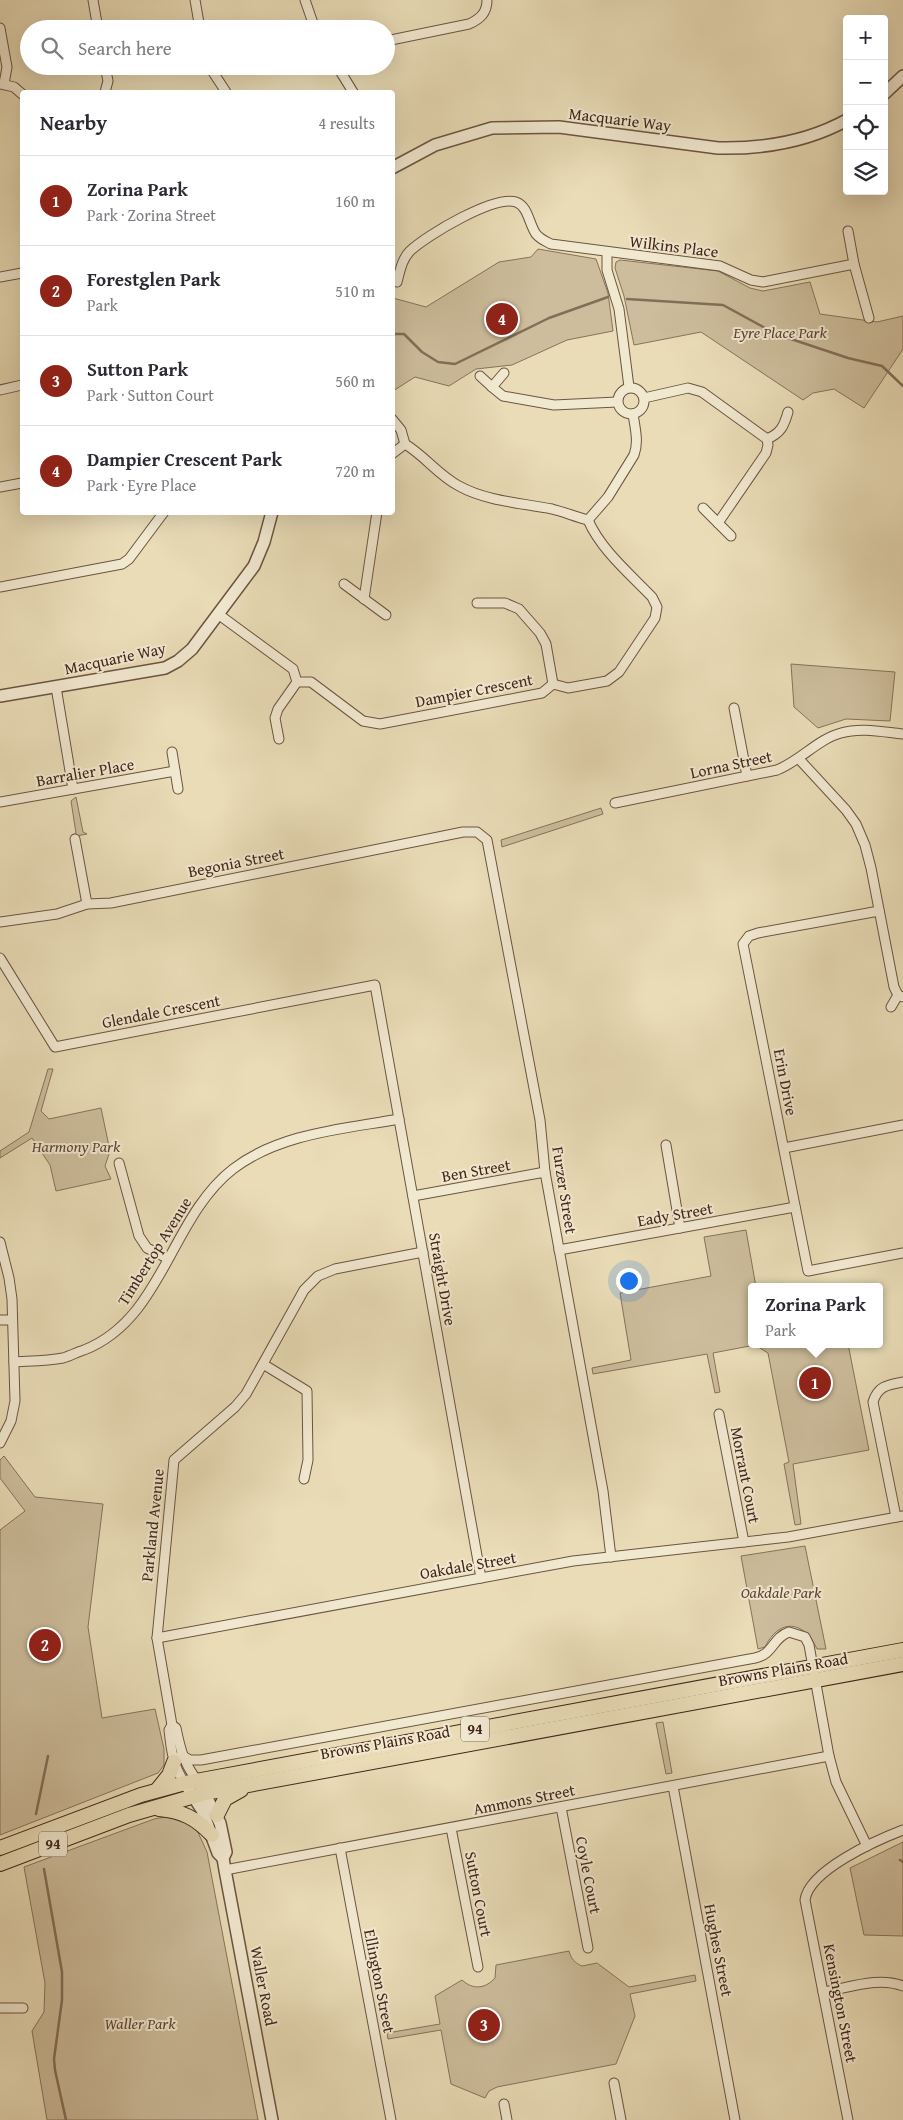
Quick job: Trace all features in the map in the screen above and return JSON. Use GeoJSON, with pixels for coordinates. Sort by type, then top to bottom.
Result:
{"type":"FeatureCollection","features":[{"type":"Feature","properties":{"kind":"main road","name":"Browns Plains Road"},"geometry":{"type":"LineString","coordinates":[[0,1848],[157,1790],[191,1782],[903,1650]]}},
{"type":"Feature","properties":{"kind":"main road","name":"Browns Plains Road"},"geometry":{"type":"LineString","coordinates":[[0,1864],[148,1809],[199,1795],[903,1664]]}},
{"type":"Feature","properties":{"kind":"main road"},"geometry":{"type":"LineString","coordinates":[[157,1790],[169,1775],[178,1759]]}},
{"type":"Feature","properties":{"kind":"main road"},"geometry":{"type":"LineString","coordinates":[[217,1815],[225,1799],[255,1784]]}},
{"type":"Feature","properties":{"kind":"main road"},"geometry":{"type":"LineString","coordinates":[[148,1809],[174,1810],[189,1816],[200,1822],[212,1835]]}},
{"type":"Feature","properties":{"kind":"street"},"geometry":{"type":"LineString","coordinates":[[93,0],[96,20]]}},
{"type":"Feature","properties":{"kind":"street"},"geometry":{"type":"LineString","coordinates":[[195,0],[198,20]]}},
{"type":"Feature","properties":{"kind":"street"},"geometry":{"type":"LineString","coordinates":[[305,0],[313,20]]}},
{"type":"Feature","properties":{"kind":"street"},"geometry":{"type":"LineString","coordinates":[[395,38],[469,24],[478,20],[484,13],[487,0]]}},
{"type":"Feature","properties":{"kind":"street"},"geometry":{"type":"LineString","coordinates":[[0,28],[7,67],[2,84],[14,87],[20,92]]}},
{"type":"Feature","properties":{"kind":"street"},"geometry":{"type":"LineString","coordinates":[[105,90],[108,81],[107,75]]}},
{"type":"Feature","properties":{"kind":"street"},"geometry":{"type":"LineString","coordinates":[[215,75],[225,90]]}},
{"type":"Feature","properties":{"kind":"street"},"geometry":{"type":"LineString","coordinates":[[343,75],[352,90]]}},
{"type":"Feature","properties":{"kind":"street"},"geometry":{"type":"LineString","coordinates":[[888,90],[903,76]]}},
{"type":"Feature","properties":{"kind":"street","name":"Macquarie Way"},"geometry":{"type":"LineString","coordinates":[[395,163],[435,145],[492,128],[559,127],[718,148],[742,148],[762,147],[813,136],[843,122]]}},
{"type":"Feature","properties":{"kind":"street","name":"Wilkins Place"},"geometry":{"type":"LineString","coordinates":[[397,282],[401,265],[410,252],[446,225],[502,201],[518,203],[524,208],[535,233],[542,240],[551,244],[720,266],[751,280],[763,282],[854,264]]}},
{"type":"Feature","properties":{"kind":"street"},"geometry":{"type":"LineString","coordinates":[[848,231],[854,264],[869,318]]}},
{"type":"Feature","properties":{"kind":"street"},"geometry":{"type":"LineString","coordinates":[[607,252],[607,270],[619,309],[629,387]]}},
{"type":"Feature","properties":{"kind":"street"},"geometry":{"type":"LineString","coordinates":[[0,277],[20,273]]}},
{"type":"Feature","properties":{"kind":"street"},"geometry":{"type":"LineString","coordinates":[[492,387],[504,373]]}},
{"type":"Feature","properties":{"kind":"street"},"geometry":{"type":"LineString","coordinates":[[480,376],[503,396],[554,405],[617,402]]}},
{"type":"Feature","properties":{"kind":"street"},"geometry":{"type":"LineString","coordinates":[[0,390],[20,385]]}},
{"type":"Feature","properties":{"kind":"street"},"geometry":{"type":"LineString","coordinates":[[629,387],[640,391],[644,398],[643,406],[633,414],[624,413],[620,410],[617,402],[622,391],[629,387]]}},
{"type":"Feature","properties":{"kind":"street"},"geometry":{"type":"LineString","coordinates":[[644,398],[688,388],[695,389],[710,397],[767,439],[766,453],[718,523]]}},
{"type":"Feature","properties":{"kind":"street"},"geometry":{"type":"LineString","coordinates":[[767,439],[777,434],[783,428],[788,412]]}},
{"type":"Feature","properties":{"kind":"street"},"geometry":{"type":"LineString","coordinates":[[395,423],[401,430],[405,444],[417,451],[434,470],[475,494],[559,511],[588,520],[608,497],[637,448],[633,414]]}},
{"type":"Feature","properties":{"kind":"street"},"geometry":{"type":"LineString","coordinates":[[395,452],[405,444]]}},
{"type":"Feature","properties":{"kind":"street"},"geometry":{"type":"LineString","coordinates":[[0,487],[20,483]]}},
{"type":"Feature","properties":{"kind":"street"},"geometry":{"type":"LineString","coordinates":[[704,508],[731,536]]}},
{"type":"Feature","properties":{"kind":"street"},"geometry":{"type":"LineString","coordinates":[[0,587],[122,564],[129,559],[162,515]]}},
{"type":"Feature","properties":{"kind":"street","name":"Macquarie Way"},"geometry":{"type":"LineString","coordinates":[[0,696],[165,668],[178,661],[192,649],[254,566],[264,542],[271,515]]}},
{"type":"Feature","properties":{"kind":"street"},"geometry":{"type":"LineString","coordinates":[[364,599],[377,515]]}},
{"type":"Feature","properties":{"kind":"street","name":"Dampier Crescent"},"geometry":{"type":"LineString","coordinates":[[297,682],[311,682],[362,721],[380,724],[542,693],[553,684],[568,688],[607,681],[620,672],[656,618],[657,607],[652,597],[594,533],[588,520]]}},
{"type":"Feature","properties":{"kind":"street"},"geometry":{"type":"LineString","coordinates":[[344,584],[386,615]]}},
{"type":"Feature","properties":{"kind":"street"},"geometry":{"type":"LineString","coordinates":[[477,602],[505,603],[519,609],[540,633],[546,644],[553,684]]}},
{"type":"Feature","properties":{"kind":"street"},"geometry":{"type":"LineString","coordinates":[[218,614],[293,669],[297,682],[278,709],[275,718],[279,739]]}},
{"type":"Feature","properties":{"kind":"street"},"geometry":{"type":"LineString","coordinates":[[56,687],[73,789]]}},
{"type":"Feature","properties":{"kind":"street"},"geometry":{"type":"LineString","coordinates":[[734,708],[747,776]]}},
{"type":"Feature","properties":{"kind":"street","name":"Lorna Street"},"geometry":{"type":"LineString","coordinates":[[615,803],[777,770],[799,759],[826,740],[840,733],[859,730],[903,734]]}},
{"type":"Feature","properties":{"kind":"street"},"geometry":{"type":"LineString","coordinates":[[172,752],[178,789]]}},
{"type":"Feature","properties":{"kind":"street"},"geometry":{"type":"LineString","coordinates":[[799,759],[846,810],[856,824],[867,852],[894,987],[900,996],[891,1007]]}},
{"type":"Feature","properties":{"kind":"street","name":"Barralier Place"},"geometry":{"type":"LineString","coordinates":[[0,802],[175,771]]}},
{"type":"Feature","properties":{"kind":"street","name":"Begonia Street"},"geometry":{"type":"LineString","coordinates":[[0,922],[57,914],[87,904],[121,901],[463,832],[477,832]]}},
{"type":"Feature","properties":{"kind":"street","name":"Furzer Street"},"geometry":{"type":"LineString","coordinates":[[477,832],[487,840],[490,851],[540,1120],[545,1172],[603,1491],[611,1557]]}},
{"type":"Feature","properties":{"kind":"street"},"geometry":{"type":"LineString","coordinates":[[75,840],[87,904]]}},
{"type":"Feature","properties":{"kind":"street","name":"Erin Drive"},"geometry":{"type":"LineString","coordinates":[[879,910],[758,932],[749,936],[743,944],[808,1271],[903,1253]]}},
{"type":"Feature","properties":{"kind":"street","name":"Glendale Crescent"},"geometry":{"type":"LineString","coordinates":[[0,958],[55,1047],[375,985]]}},
{"type":"Feature","properties":{"kind":"street","name":"Straight Drive"},"geometry":{"type":"LineString","coordinates":[[375,985],[481,1578]]}},
{"type":"Feature","properties":{"kind":"street","name":"Timbertop Avenue"},"geometry":{"type":"LineString","coordinates":[[14,1362],[64,1358],[90,1347],[113,1334],[131,1318],[144,1299],[194,1211],[212,1189],[234,1168],[278,1144],[306,1136],[399,1119]]}},
{"type":"Feature","properties":{"kind":"street"},"geometry":{"type":"LineString","coordinates":[[784,1148],[903,1125]]}},
{"type":"Feature","properties":{"kind":"street"},"geometry":{"type":"LineString","coordinates":[[666,1145],[680,1228]]}},
{"type":"Feature","properties":{"kind":"street"},"geometry":{"type":"LineString","coordinates":[[120,1163],[139,1236],[147,1248],[167,1258]]}},
{"type":"Feature","properties":{"kind":"street","name":"Ben Street"},"geometry":{"type":"LineString","coordinates":[[413,1196],[545,1172]]}},
{"type":"Feature","properties":{"kind":"street","name":"Eady Street"},"geometry":{"type":"LineString","coordinates":[[559,1250],[795,1207]]}},
{"type":"Feature","properties":{"kind":"street"},"geometry":{"type":"LineString","coordinates":[[0,1242],[9,1278],[15,1400],[11,1421],[0,1443]]}},
{"type":"Feature","properties":{"kind":"street","name":"Parkland Avenue"},"geometry":{"type":"LineString","coordinates":[[191,1782],[178,1759],[169,1730],[172,1725],[157,1638],[174,1460],[235,1407],[246,1394],[304,1290],[318,1276],[335,1269],[423,1252]]}},
{"type":"Feature","properties":{"kind":"street"},"geometry":{"type":"LineString","coordinates":[[0,1320],[12,1320]]}},
{"type":"Feature","properties":{"kind":"street"},"geometry":{"type":"LineString","coordinates":[[263,1364],[307,1391],[308,1460],[304,1479]]}},
{"type":"Feature","properties":{"kind":"street"},"geometry":{"type":"LineString","coordinates":[[899,1516],[873,1402],[876,1392],[885,1386],[903,1382]]}},
{"type":"Feature","properties":{"kind":"street","name":"Morrant Court"},"geometry":{"type":"LineString","coordinates":[[719,1414],[744,1542]]}},
{"type":"Feature","properties":{"kind":"street","name":"Oakdale Street"},"geometry":{"type":"LineString","coordinates":[[157,1638],[573,1561],[788,1537],[899,1516]]}},
{"type":"Feature","properties":{"kind":"street","name":"Browns Plains Road"},"geometry":{"type":"LineString","coordinates":[[178,1759],[194,1761],[211,1759],[755,1658],[766,1655],[780,1636],[789,1632],[800,1634],[807,1640],[813,1666]]}},
{"type":"Feature","properties":{"kind":"street"},"geometry":{"type":"LineString","coordinates":[[813,1666],[829,1756],[836,1782],[867,1846],[903,1830]]}},
{"type":"Feature","properties":{"kind":"street","name":"Ammons Street"},"geometry":{"type":"LineString","coordinates":[[224,1864],[340,1848],[829,1756]]}},
{"type":"Feature","properties":{"kind":"street","name":"Waller Road"},"geometry":{"type":"LineString","coordinates":[[191,1782],[199,1795],[217,1815],[226,1852],[224,1864]]}},
{"type":"Feature","properties":{"kind":"street","name":"Hughes Street"},"geometry":{"type":"LineString","coordinates":[[672,1786],[735,2120]]}},
{"type":"Feature","properties":{"kind":"street","name":"Waller Road"},"geometry":{"type":"LineString","coordinates":[[199,1795],[218,1853],[224,1864],[272,2120]]}},
{"type":"Feature","properties":{"kind":"street","name":"Coyle Court"},"geometry":{"type":"LineString","coordinates":[[561,1807],[588,1948]]}},
{"type":"Feature","properties":{"kind":"street","name":"Sutton Court"},"geometry":{"type":"LineString","coordinates":[[451,1828],[478,1967]]}},
{"type":"Feature","properties":{"kind":"street","name":"Kensington Street"},"geometry":{"type":"LineString","coordinates":[[848,2120],[805,1900],[806,1892],[811,1885],[848,1855],[867,1846]]}},
{"type":"Feature","properties":{"kind":"street","name":"Ellington Street"},"geometry":{"type":"LineString","coordinates":[[340,1848],[391,2120]]}},
{"type":"Feature","properties":{"kind":"street"},"geometry":{"type":"LineString","coordinates":[[823,1992],[886,1982],[903,1986]]}},
{"type":"Feature","properties":{"kind":"street"},"geometry":{"type":"LineString","coordinates":[[0,2008],[23,2008]]}},
{"type":"Feature","properties":{"kind":"street"},"geometry":{"type":"LineString","coordinates":[[614,2083],[621,2120]]}},
{"type":"Feature","properties":{"kind":"street"},"geometry":{"type":"LineString","coordinates":[[504,2104],[507,2120]]}},
{"type":"Feature","properties":{"kind":"green space"},"geometry":{"type":"Polygon","coordinates":[[[538,249],[596,259],[608,293],[613,331],[567,340],[512,365],[476,369],[449,386],[415,377],[395,390],[395,299],[426,307],[499,262],[531,257],[538,249]]]}},
{"type":"Feature","properties":{"kind":"green space","name":"Eyre Place Park"},"geometry":{"type":"Polygon","coordinates":[[[620,260],[718,271],[750,288],[763,291],[810,282],[820,314],[877,322],[903,316],[903,349],[864,408],[834,389],[813,393],[803,400],[701,332],[634,345],[624,296],[615,268],[616,262],[620,260]]]}},
{"type":"Feature","properties":{"kind":"green space"},"geometry":{"type":"Polygon","coordinates":[[[791,664],[895,672],[890,721],[846,719],[818,728],[794,707],[791,664]]]}},
{"type":"Feature","properties":{"kind":"green space"},"geometry":{"type":"Polygon","coordinates":[[[76,797],[83,832],[87,834],[71,837],[76,833],[71,801],[76,797]]]}},
{"type":"Feature","properties":{"kind":"green space"},"geometry":{"type":"Polygon","coordinates":[[[601,808],[603,814],[502,847],[501,840],[601,808]]]}},
{"type":"Feature","properties":{"kind":"green space","name":"Harmony Park"},"geometry":{"type":"Polygon","coordinates":[[[48,1069],[53,1069],[41,1111],[49,1119],[101,1108],[110,1151],[105,1166],[111,1179],[56,1191],[50,1165],[32,1138],[0,1158],[0,1151],[29,1132],[48,1069]]]}},
{"type":"Feature","properties":{"kind":"green space"},"geometry":{"type":"Polygon","coordinates":[[[746,1230],[755,1283],[748,1283],[748,1346],[713,1353],[720,1392],[715,1393],[707,1354],[593,1374],[592,1368],[631,1360],[620,1293],[711,1276],[704,1237],[746,1230]]]}},
{"type":"Feature","properties":{"kind":"green space"},"geometry":{"type":"Polygon","coordinates":[[[760,1348],[849,1348],[869,1450],[793,1464],[801,1524],[795,1525],[784,1464],[789,1462],[768,1353],[760,1348]]]}},
{"type":"Feature","properties":{"kind":"green space"},"geometry":{"type":"Polygon","coordinates":[[[4,1456],[35,1497],[103,1504],[88,1627],[102,1718],[155,1709],[164,1749],[164,1765],[158,1773],[0,1835],[0,1530],[25,1511],[0,1478],[0,1460],[4,1456]]]}},
{"type":"Feature","properties":{"kind":"green space","name":"Oakdale Park"},"geometry":{"type":"Polygon","coordinates":[[[805,1546],[826,1649],[817,1649],[812,1639],[805,1632],[791,1626],[777,1631],[765,1647],[758,1649],[741,1556],[805,1546]]]}},
{"type":"Feature","properties":{"kind":"green space"},"geometry":{"type":"Polygon","coordinates":[[[663,1722],[672,1773],[666,1774],[656,1723],[663,1722]]]}},
{"type":"Feature","properties":{"kind":"green space","name":"Waller Park"},"geometry":{"type":"Polygon","coordinates":[[[175,1815],[196,1828],[207,1852],[258,2120],[47,2120],[32,2031],[44,2012],[45,1983],[24,1867],[154,1819],[175,1815]]]}},
{"type":"Feature","properties":{"kind":"green space"},"geometry":{"type":"Polygon","coordinates":[[[903,1842],[903,1936],[864,1935],[850,1868],[903,1842]]]}},
{"type":"Feature","properties":{"kind":"green space"},"geometry":{"type":"Polygon","coordinates":[[[569,1951],[577,1964],[582,1966],[597,1963],[629,1987],[695,1975],[696,1981],[630,1994],[635,2016],[616,2064],[497,2087],[489,2091],[485,2098],[451,2084],[441,2030],[388,2039],[387,2033],[440,2024],[435,1996],[462,1980],[475,1987],[483,1986],[495,1978],[496,1965],[569,1951]]]}},
{"type":"Feature","properties":{"kind":"waterway"},"geometry":{"type":"LineString","coordinates":[[395,334],[404,334],[422,352],[438,362],[455,364],[549,318],[608,297]]}},
{"type":"Feature","properties":{"kind":"waterway"},"geometry":{"type":"LineString","coordinates":[[627,299],[723,305],[776,334],[848,358],[882,366],[903,386]]}},
{"type":"Feature","properties":{"kind":"waterway"},"geometry":{"type":"LineString","coordinates":[[36,1814],[48,1756]]}},
{"type":"Feature","properties":{"kind":"waterway"},"geometry":{"type":"LineString","coordinates":[[44,1869],[62,1972],[62,2000],[54,2059],[66,2120]]}},
{"type":"Feature","properties":{"kind":"place","name":"Dampier Crescent Park"},"geometry":{"type":"Point","coordinates":[502,319]}},
{"type":"Feature","properties":{"kind":"place","name":"Zorina Park"},"geometry":{"type":"Point","coordinates":[815,1383]}},
{"type":"Feature","properties":{"kind":"place","name":"Forestglen Park"},"geometry":{"type":"Point","coordinates":[45,1645]}},
{"type":"Feature","properties":{"kind":"place","name":"Sutton Park"},"geometry":{"type":"Point","coordinates":[484,2025]}}]}
